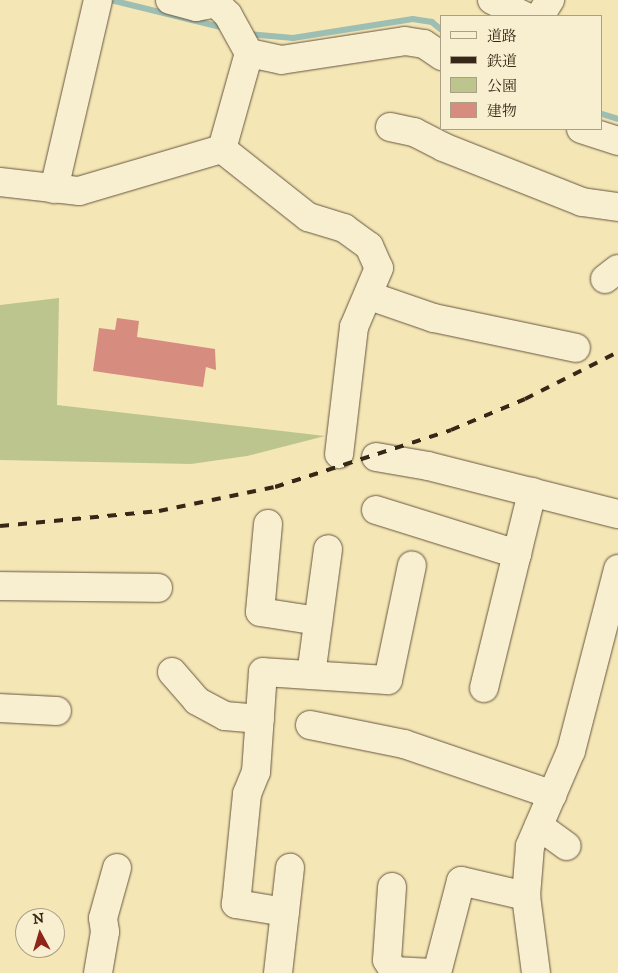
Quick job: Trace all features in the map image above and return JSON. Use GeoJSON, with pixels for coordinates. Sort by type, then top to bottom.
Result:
{"type":"FeatureCollection","features":[{"type":"Feature","properties":{"kind":"street"},"geometry":{"type":"LineString","coordinates":[[54,189],[98,0]]}},
{"type":"Feature","properties":{"kind":"street"},"geometry":{"type":"LineString","coordinates":[[170,0],[196,7],[212,2],[228,15],[249,53],[222,149]]}},
{"type":"Feature","properties":{"kind":"street"},"geometry":{"type":"LineString","coordinates":[[492,0],[523,15]]}},
{"type":"Feature","properties":{"kind":"street"},"geometry":{"type":"LineString","coordinates":[[541,15],[550,0]]}},
{"type":"Feature","properties":{"kind":"street"},"geometry":{"type":"LineString","coordinates":[[249,53],[281,60],[405,41],[424,44],[440,55]]}},
{"type":"Feature","properties":{"kind":"street"},"geometry":{"type":"LineString","coordinates":[[390,127],[414,132],[582,202],[618,207]]}},
{"type":"Feature","properties":{"kind":"street"},"geometry":{"type":"LineString","coordinates":[[584,130],[618,141]]}},
{"type":"Feature","properties":{"kind":"street"},"geometry":{"type":"LineString","coordinates":[[0,182],[79,191],[222,149]]}},
{"type":"Feature","properties":{"kind":"street"},"geometry":{"type":"LineString","coordinates":[[222,149],[308,217],[344,228],[370,246],[379,268],[370,296],[354,327],[339,454]]}},
{"type":"Feature","properties":{"kind":"street"},"geometry":{"type":"LineString","coordinates":[[370,296],[434,318],[576,348]]}},
{"type":"Feature","properties":{"kind":"street"},"geometry":{"type":"LineString","coordinates":[[376,457],[532,492],[618,514]]}},
{"type":"Feature","properties":{"kind":"street"},"geometry":{"type":"LineString","coordinates":[[484,688],[532,492]]}},
{"type":"Feature","properties":{"kind":"street"},"geometry":{"type":"LineString","coordinates":[[376,510],[517,554]]}},
{"type":"Feature","properties":{"kind":"street"},"geometry":{"type":"LineString","coordinates":[[268,524],[260,612],[318,621]]}},
{"type":"Feature","properties":{"kind":"street"},"geometry":{"type":"LineString","coordinates":[[311,675],[328,548]]}},
{"type":"Feature","properties":{"kind":"street"},"geometry":{"type":"LineString","coordinates":[[285,912],[236,904],[260,719],[263,672],[388,680],[412,565]]}},
{"type":"Feature","properties":{"kind":"street"},"geometry":{"type":"LineString","coordinates":[[536,973],[526,896],[530,846],[571,751],[618,569]]}},
{"type":"Feature","properties":{"kind":"street"},"geometry":{"type":"LineString","coordinates":[[0,586],[158,588]]}},
{"type":"Feature","properties":{"kind":"street"},"geometry":{"type":"LineString","coordinates":[[172,672],[197,701],[225,716],[260,719]]}},
{"type":"Feature","properties":{"kind":"street"},"geometry":{"type":"LineString","coordinates":[[0,708],[57,710]]}},
{"type":"Feature","properties":{"kind":"street"},"geometry":{"type":"LineString","coordinates":[[310,725],[404,744],[553,794]]}},
{"type":"Feature","properties":{"kind":"street"},"geometry":{"type":"LineString","coordinates":[[539,826],[567,846]]}},
{"type":"Feature","properties":{"kind":"street"},"geometry":{"type":"LineString","coordinates":[[98,973],[105,932],[103,918],[117,868]]}},
{"type":"Feature","properties":{"kind":"street"},"geometry":{"type":"LineString","coordinates":[[278,973],[290,868]]}},
{"type":"Feature","properties":{"kind":"street"},"geometry":{"type":"LineString","coordinates":[[437,973],[461,880],[526,896]]}},
{"type":"Feature","properties":{"kind":"street"},"geometry":{"type":"LineString","coordinates":[[392,887],[387,960],[394,971],[432,973]]}},
{"type":"Feature","properties":{"kind":"green space"},"geometry":{"type":"Polygon","coordinates":[[[59,298],[57,405],[325,436],[247,456],[191,464],[0,460],[0,305],[59,298]]]}},
{"type":"Feature","properties":{"kind":"building"},"geometry":{"type":"Polygon","coordinates":[[[117,318],[139,321],[137,337],[215,349],[216,370],[206,367],[203,387],[93,371],[99,328],[115,330],[117,318]]]}},
{"type":"Feature","properties":{"kind":"waterway"},"geometry":{"type":"LineString","coordinates":[[111,0],[225,28]]}},
{"type":"Feature","properties":{"kind":"waterway"},"geometry":{"type":"LineString","coordinates":[[249,34],[293,38],[413,19],[432,22],[440,28]]}},
{"type":"Feature","properties":{"kind":"waterway"},"geometry":{"type":"LineString","coordinates":[[603,114],[618,119]]}},
{"type":"Feature","properties":{"kind":"railway"},"geometry":{"type":"LineString","coordinates":[[0,526],[159,511],[275,487],[451,430],[525,399],[618,352]]}}]}
